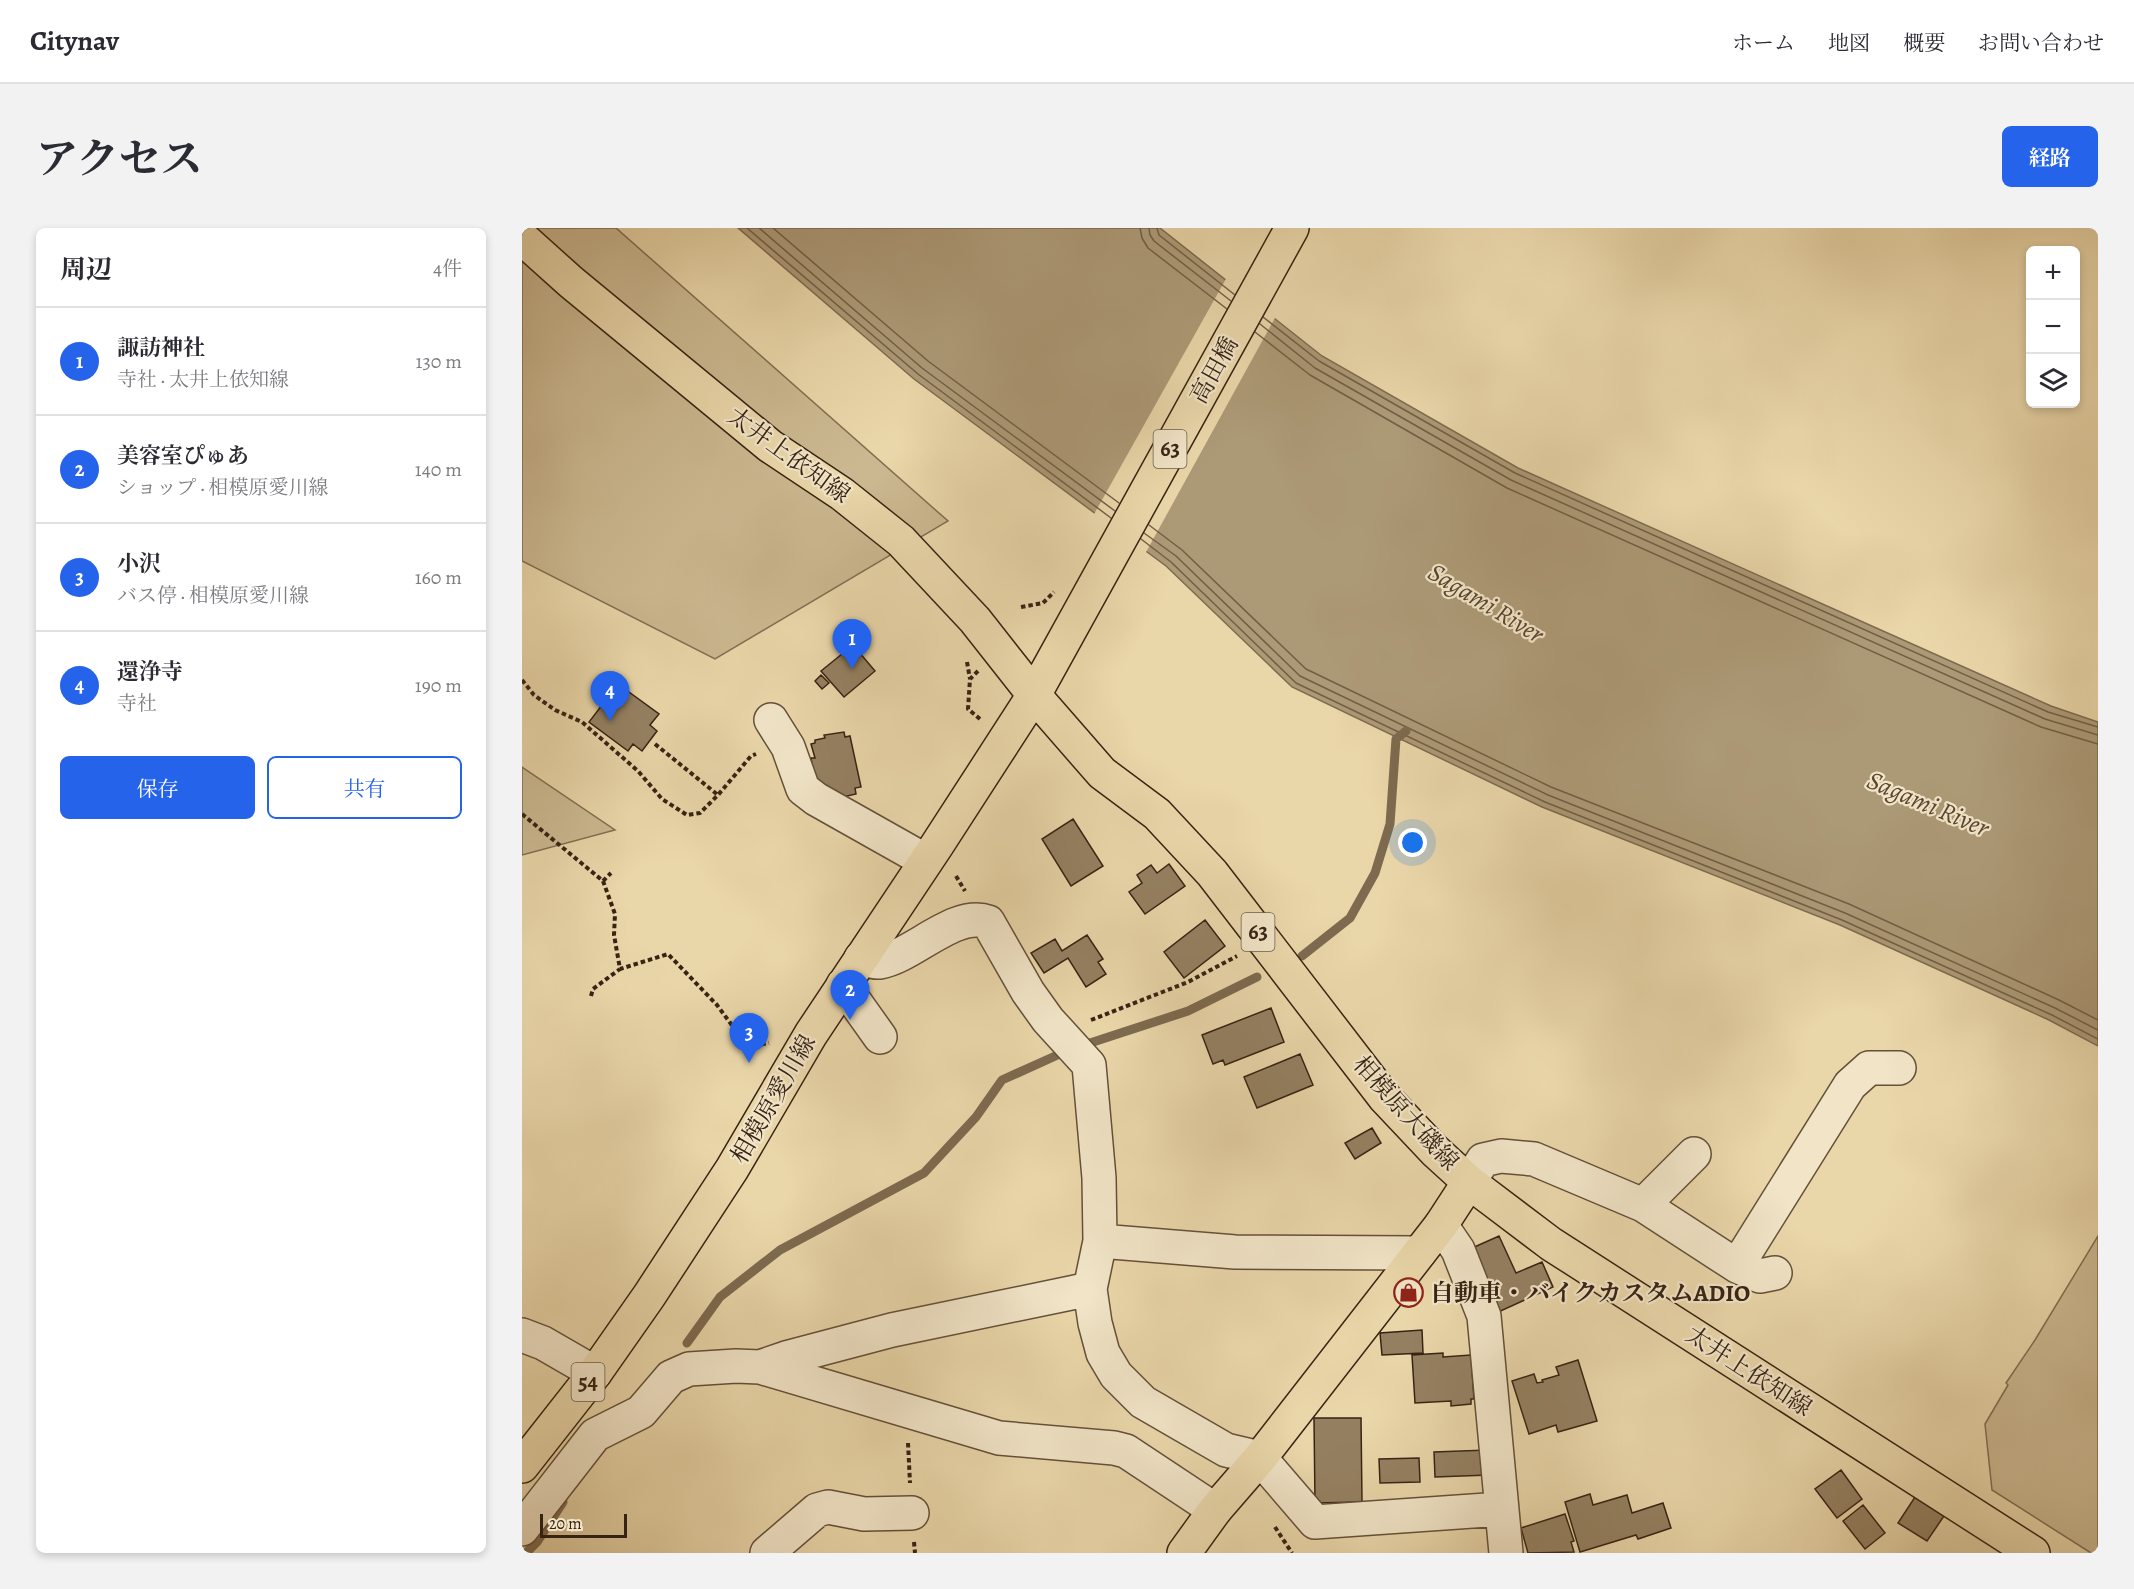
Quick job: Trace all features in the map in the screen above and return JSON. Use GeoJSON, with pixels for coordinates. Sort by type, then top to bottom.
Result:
{"type":"FeatureCollection","features":[{"type":"Feature","properties":{"kind":"main road","name":"高田橋"},"geometry":{"type":"LineString","coordinates":[[1041,682],[1292,228]]}},
{"type":"Feature","properties":{"kind":"main road","name":"太井上依知線"},"geometry":{"type":"LineString","coordinates":[[522,238],[571,282],[770,447],[842,494],[901,541],[975,620],[1041,682]]}},
{"type":"Feature","properties":{"kind":"main road","name":"相模原愛川線"},"geometry":{"type":"LineString","coordinates":[[522,1466],[595,1373],[649,1296],[732,1169],[798,1056],[1041,682]]}},
{"type":"Feature","properties":{"kind":"main road","name":"相模原大磯線"},"geometry":{"type":"LineString","coordinates":[[1041,682],[1102,773],[1157,814],[1212,873],[1385,1098],[1469,1182],[1441,1225],[1260,1458],[1215,1510],[1184,1553]]}},
{"type":"Feature","properties":{"kind":"main road","name":"太井上依知線"},"geometry":{"type":"LineString","coordinates":[[1469,1182],[1551,1244],[2033,1553]]}},
{"type":"Feature","properties":{"kind":"street"},"geometry":{"type":"LineString","coordinates":[[771,720],[788,747],[803,789],[816,799],[926,861]]}},
{"type":"Feature","properties":{"kind":"street"},"geometry":{"type":"LineString","coordinates":[[861,958],[878,962],[893,957],[964,921],[978,918],[988,922],[1028,992],[1059,1033],[1089,1065],[1099,1178],[1100,1241],[1090,1289],[1095,1323],[1103,1353],[1116,1375],[1143,1402],[1226,1450],[1260,1458],[1316,1522],[1501,1509]]}},
{"type":"Feature","properties":{"kind":"street"},"geometry":{"type":"LineString","coordinates":[[843,986],[880,1037]]}},
{"type":"Feature","properties":{"kind":"street"},"geometry":{"type":"LineString","coordinates":[[1737,1266],[1855,1099],[1850,1084],[1869,1068],[1899,1068]]}},
{"type":"Feature","properties":{"kind":"street"},"geometry":{"type":"LineString","coordinates":[[1643,1205],[1694,1154]]}},
{"type":"Feature","properties":{"kind":"street"},"geometry":{"type":"LineString","coordinates":[[1469,1182],[1483,1160],[1501,1156],[1534,1159],[1643,1205],[1737,1266],[1760,1276],[1775,1273]]}},
{"type":"Feature","properties":{"kind":"street"},"geometry":{"type":"LineString","coordinates":[[1441,1225],[1458,1250],[1484,1316],[1506,1553]]}},
{"type":"Feature","properties":{"kind":"street"},"geometry":{"type":"LineString","coordinates":[[1100,1241],[1235,1252],[1419,1253]]}},
{"type":"Feature","properties":{"kind":"street"},"geometry":{"type":"LineString","coordinates":[[760,1367],[892,1330],[1090,1289]]}},
{"type":"Feature","properties":{"kind":"street"},"geometry":{"type":"LineString","coordinates":[[522,1335],[543,1343],[595,1373]]}},
{"type":"Feature","properties":{"kind":"street"},"geometry":{"type":"LineString","coordinates":[[522,1529],[595,1435],[641,1412],[671,1377],[689,1369],[736,1366],[760,1367],[999,1438],[1126,1451],[1215,1510]]}},
{"type":"Feature","properties":{"kind":"street"},"geometry":{"type":"LineString","coordinates":[[767,1553],[817,1510],[828,1507],[864,1514],[912,1513]]}},
{"type":"Feature","properties":{"kind":"path"},"geometry":{"type":"LineString","coordinates":[[978,670],[970,679],[969,709],[980,719]]}},
{"type":"Feature","properties":{"kind":"path"},"geometry":{"type":"LineString","coordinates":[[522,680],[534,695],[555,710],[582,722],[638,771],[662,799],[687,814],[700,813],[751,756],[759,753]]}},
{"type":"Feature","properties":{"kind":"path"},"geometry":{"type":"LineString","coordinates":[[655,744],[718,795]]}},
{"type":"Feature","properties":{"kind":"path"},"geometry":{"type":"LineString","coordinates":[[522,814],[603,881],[615,915],[614,935],[620,969]]}},
{"type":"Feature","properties":{"kind":"path"},"geometry":{"type":"LineString","coordinates":[[603,881],[611,873]]}},
{"type":"Feature","properties":{"kind":"path"},"geometry":{"type":"LineString","coordinates":[[1059,1033],[1188,982],[1265,941]]}},
{"type":"Feature","properties":{"kind":"path"},"geometry":{"type":"LineString","coordinates":[[591,996],[593,989],[620,969],[668,954],[717,1005],[748,1047],[773,1042],[798,1056]]}},
{"type":"Feature","properties":{"kind":"shaded area"},"geometry":{"type":"Polygon","coordinates":[[[522,228],[616,228],[948,521],[715,659],[522,561],[522,228]]]}},
{"type":"Feature","properties":{"kind":"shaded area"},"geometry":{"type":"Polygon","coordinates":[[[522,767],[615,830],[522,855],[522,767]]]}},
{"type":"Feature","properties":{"kind":"shaded area"},"geometry":{"type":"Polygon","coordinates":[[[2098,1236],[2098,1553],[2091,1553],[1992,1490],[1985,1424],[2008,1385],[2006,1383],[2098,1236]]]}},
{"type":"Feature","properties":{"kind":"water","name":"Sagami River"},"geometry":{"type":"Polygon","coordinates":[[[738,228],[1160,228],[1322,356],[1518,468],[2051,706],[2098,722],[2098,1046],[2049,1020],[1840,925],[1542,807],[1292,687],[1166,566],[914,379],[738,228]]]}},
{"type":"Feature","properties":{"kind":"pier"},"geometry":{"type":"Polygon","coordinates":[[[1227,277],[1276,316],[1145,554],[1093,516],[1227,277]]]}},
{"type":"Feature","properties":{"kind":"building"},"geometry":{"type":"Polygon","coordinates":[[[853,645],[875,671],[844,697],[821,671],[853,645]]]}},
{"type":"Feature","properties":{"kind":"building"},"geometry":{"type":"Polygon","coordinates":[[[821,675],[829,683],[822,689],[815,681],[821,675]]]}},
{"type":"Feature","properties":{"kind":"building"},"geometry":{"type":"Polygon","coordinates":[[[618,684],[659,714],[650,725],[657,731],[642,751],[633,744],[628,751],[589,722],[618,684]]]}},
{"type":"Feature","properties":{"kind":"building"},"geometry":{"type":"Polygon","coordinates":[[[844,732],[845,737],[850,736],[861,787],[855,788],[856,794],[830,800],[816,790],[811,758],[815,758],[811,744],[815,743],[815,740],[825,738],[824,735],[844,732]]]}},
{"type":"Feature","properties":{"kind":"building"},"geometry":{"type":"Polygon","coordinates":[[[1073,819],[1103,866],[1071,886],[1042,839],[1073,819]]]}},
{"type":"Feature","properties":{"kind":"building"},"geometry":{"type":"Polygon","coordinates":[[[1169,864],[1185,886],[1145,914],[1129,892],[1142,883],[1137,875],[1151,865],[1157,873],[1169,864]]]}},
{"type":"Feature","properties":{"kind":"building"},"geometry":{"type":"Polygon","coordinates":[[[1205,920],[1225,946],[1184,978],[1164,952],[1205,920]]]}},
{"type":"Feature","properties":{"kind":"building"},"geometry":{"type":"Polygon","coordinates":[[[1087,935],[1103,959],[1098,962],[1106,974],[1086,987],[1068,958],[1044,973],[1031,953],[1055,939],[1062,951],[1087,935]]]}},
{"type":"Feature","properties":{"kind":"building"},"geometry":{"type":"Polygon","coordinates":[[[1271,1008],[1284,1042],[1225,1065],[1223,1060],[1213,1064],[1202,1035],[1271,1008]]]}},
{"type":"Feature","properties":{"kind":"building"},"geometry":{"type":"Polygon","coordinates":[[[1300,1054],[1313,1085],[1257,1108],[1244,1077],[1300,1054]]]}},
{"type":"Feature","properties":{"kind":"building"},"geometry":{"type":"Polygon","coordinates":[[[1372,1128],[1381,1143],[1355,1159],[1345,1143],[1372,1128]]]}},
{"type":"Feature","properties":{"kind":"building"},"geometry":{"type":"Polygon","coordinates":[[[1499,1236],[1516,1273],[1542,1262],[1553,1287],[1494,1314],[1470,1249],[1499,1236]]]}},
{"type":"Feature","properties":{"kind":"building"},"geometry":{"type":"Polygon","coordinates":[[[1422,1330],[1423,1353],[1382,1355],[1380,1333],[1422,1330]]]}},
{"type":"Feature","properties":{"kind":"building"},"geometry":{"type":"Polygon","coordinates":[[[1443,1353],[1443,1357],[1471,1355],[1474,1399],[1471,1399],[1471,1404],[1451,1406],[1451,1401],[1415,1403],[1412,1355],[1443,1353]]]}},
{"type":"Feature","properties":{"kind":"building"},"geometry":{"type":"Polygon","coordinates":[[[1578,1360],[1597,1421],[1558,1432],[1556,1425],[1529,1434],[1512,1381],[1534,1374],[1537,1383],[1543,1382],[1542,1380],[1559,1375],[1556,1367],[1578,1360]]]}},
{"type":"Feature","properties":{"kind":"building"},"geometry":{"type":"Polygon","coordinates":[[[1314,1418],[1361,1418],[1362,1502],[1315,1503],[1314,1418]]]}},
{"type":"Feature","properties":{"kind":"building"},"geometry":{"type":"Polygon","coordinates":[[[1488,1450],[1489,1475],[1435,1477],[1434,1452],[1488,1450]]]}},
{"type":"Feature","properties":{"kind":"building"},"geometry":{"type":"Polygon","coordinates":[[[1419,1458],[1420,1482],[1380,1483],[1379,1459],[1419,1458]]]}},
{"type":"Feature","properties":{"kind":"building"},"geometry":{"type":"Polygon","coordinates":[[[1841,1470],[1862,1499],[1837,1518],[1815,1489],[1841,1470]]]}},
{"type":"Feature","properties":{"kind":"building"},"geometry":{"type":"Polygon","coordinates":[[[1590,1494],[1593,1505],[1627,1495],[1632,1513],[1663,1503],[1671,1528],[1638,1539],[1636,1535],[1580,1552],[1565,1502],[1590,1494]]]}},
{"type":"Feature","properties":{"kind":"building"},"geometry":{"type":"Polygon","coordinates":[[[1915,1497],[1944,1516],[1927,1541],[1898,1523],[1915,1497]]]}},
{"type":"Feature","properties":{"kind":"building"},"geometry":{"type":"Polygon","coordinates":[[[1863,1505],[1885,1533],[1865,1549],[1843,1521],[1863,1505]]]}},
{"type":"Feature","properties":{"kind":"building"},"geometry":{"type":"Polygon","coordinates":[[[1565,1514],[1574,1541],[1571,1542],[1574,1552],[1528,1553],[1521,1528],[1565,1514]]]}},
{"type":"Feature","properties":{"kind":"waterway"},"geometry":{"type":"LineString","coordinates":[[1302,956],[1350,918],[1375,873],[1390,824],[1396,739],[1406,731]]}},
{"type":"Feature","properties":{"kind":"waterway"},"geometry":{"type":"LineString","coordinates":[[1087,1044],[1188,1011],[1257,977]]}},
{"type":"Feature","properties":{"kind":"waterway"},"geometry":{"type":"LineString","coordinates":[[687,1343],[720,1297],[780,1250],[924,1173],[976,1117],[1002,1080],[1062,1053]]}},
{"type":"Feature","properties":{"kind":"waterway"},"geometry":{"type":"LineString","coordinates":[[526,1553],[537,1542],[563,1502]]}},
{"type":"Feature","properties":{"kind":"place","name":"諏訪神社"},"geometry":{"type":"Point","coordinates":[852,669]}},
{"type":"Feature","properties":{"kind":"place","name":"還浄寺"},"geometry":{"type":"Point","coordinates":[610,721]}},
{"type":"Feature","properties":{"kind":"place","name":"美容室ぴゅあ"},"geometry":{"type":"Point","coordinates":[850,1020]}},
{"type":"Feature","properties":{"kind":"place","name":"小沢"},"geometry":{"type":"Point","coordinates":[749,1063]}},
{"type":"Feature","properties":{"kind":"place","name":"自動車・バイクカスタムADIO"},"geometry":{"type":"Point","coordinates":[1409,1293]}}]}
